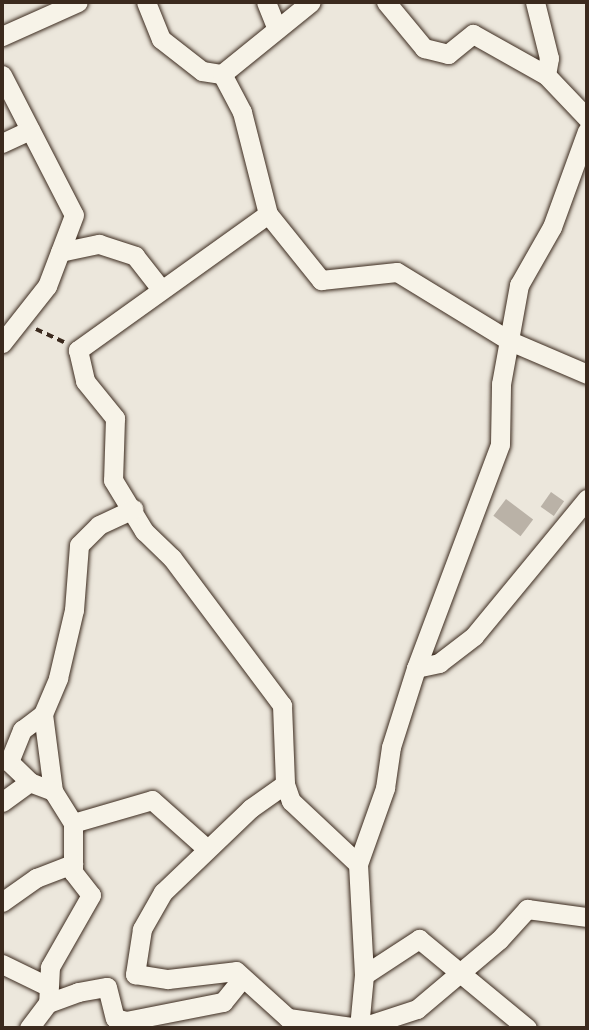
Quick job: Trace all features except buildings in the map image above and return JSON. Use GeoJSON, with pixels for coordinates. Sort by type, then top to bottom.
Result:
{"type":"FeatureCollection","features":[{"type":"Feature","properties":{"kind":"street"},"geometry":{"type":"LineString","coordinates":[[2,36],[78,2]]}},
{"type":"Feature","properties":{"kind":"street"},"geometry":{"type":"LineString","coordinates":[[146,2],[161,39],[202,71],[222,74],[311,2]]}},
{"type":"Feature","properties":{"kind":"street"},"geometry":{"type":"LineString","coordinates":[[266,2],[277,29]]}},
{"type":"Feature","properties":{"kind":"street"},"geometry":{"type":"LineString","coordinates":[[386,2],[424,48],[448,54],[473,34],[546,75],[587,118]]}},
{"type":"Feature","properties":{"kind":"street"},"geometry":{"type":"LineString","coordinates":[[535,2],[549,58],[546,75]]}},
{"type":"Feature","properties":{"kind":"street"},"geometry":{"type":"LineString","coordinates":[[222,74],[242,112],[268,214],[321,280],[397,272],[510,341],[587,374]]}},
{"type":"Feature","properties":{"kind":"street"},"geometry":{"type":"LineString","coordinates":[[2,75],[74,215],[47,286],[21,323],[2,343]]}},
{"type":"Feature","properties":{"kind":"street"},"geometry":{"type":"LineString","coordinates":[[2,143],[30,130]]}},
{"type":"Feature","properties":{"kind":"street"},"geometry":{"type":"LineString","coordinates":[[359,1028],[364,975],[358,864],[385,788],[391,747],[416,668],[500,444],[500,384],[519,285],[552,228],[587,131]]}},
{"type":"Feature","properties":{"kind":"street"},"geometry":{"type":"LineString","coordinates":[[268,214],[78,350],[85,381],[115,418],[113,480],[144,531],[172,558],[282,705],[285,784],[291,801],[358,864]]}},
{"type":"Feature","properties":{"kind":"street"},"geometry":{"type":"LineString","coordinates":[[60,252],[99,244],[135,256],[160,289]]}},
{"type":"Feature","properties":{"kind":"street"},"geometry":{"type":"LineString","coordinates":[[416,668],[439,663],[474,636],[587,499]]}},
{"type":"Feature","properties":{"kind":"street"},"geometry":{"type":"LineString","coordinates":[[29,1028],[47,994],[50,967],[91,895],[73,864],[73,823],[53,790],[43,714],[75,610],[79,545],[99,525],[133,509]]}},
{"type":"Feature","properties":{"kind":"street"},"geometry":{"type":"LineString","coordinates":[[43,714],[22,730],[9,762],[30,782],[53,790]]}},
{"type":"Feature","properties":{"kind":"street"},"geometry":{"type":"LineString","coordinates":[[2,802],[30,782]]}},
{"type":"Feature","properties":{"kind":"street"},"geometry":{"type":"LineString","coordinates":[[285,784],[206,848],[163,892],[142,929],[135,974],[168,979],[236,971],[241,980],[288,1018],[359,1028],[417,1009],[527,909],[587,917]]}},
{"type":"Feature","properties":{"kind":"street"},"geometry":{"type":"LineString","coordinates":[[73,823],[152,800],[206,848]]}},
{"type":"Feature","properties":{"kind":"street"},"geometry":{"type":"LineString","coordinates":[[2,902],[36,878],[73,864]]}},
{"type":"Feature","properties":{"kind":"street"},"geometry":{"type":"LineString","coordinates":[[364,975],[419,939],[457,975],[527,1028]]}},
{"type":"Feature","properties":{"kind":"street"},"geometry":{"type":"LineString","coordinates":[[2,964],[47,994],[107,987],[116,1018],[126,1021],[223,1002],[241,980]]}},
{"type":"Feature","properties":{"kind":"path"},"geometry":{"type":"LineString","coordinates":[[21,323],[78,350]]}}]}
